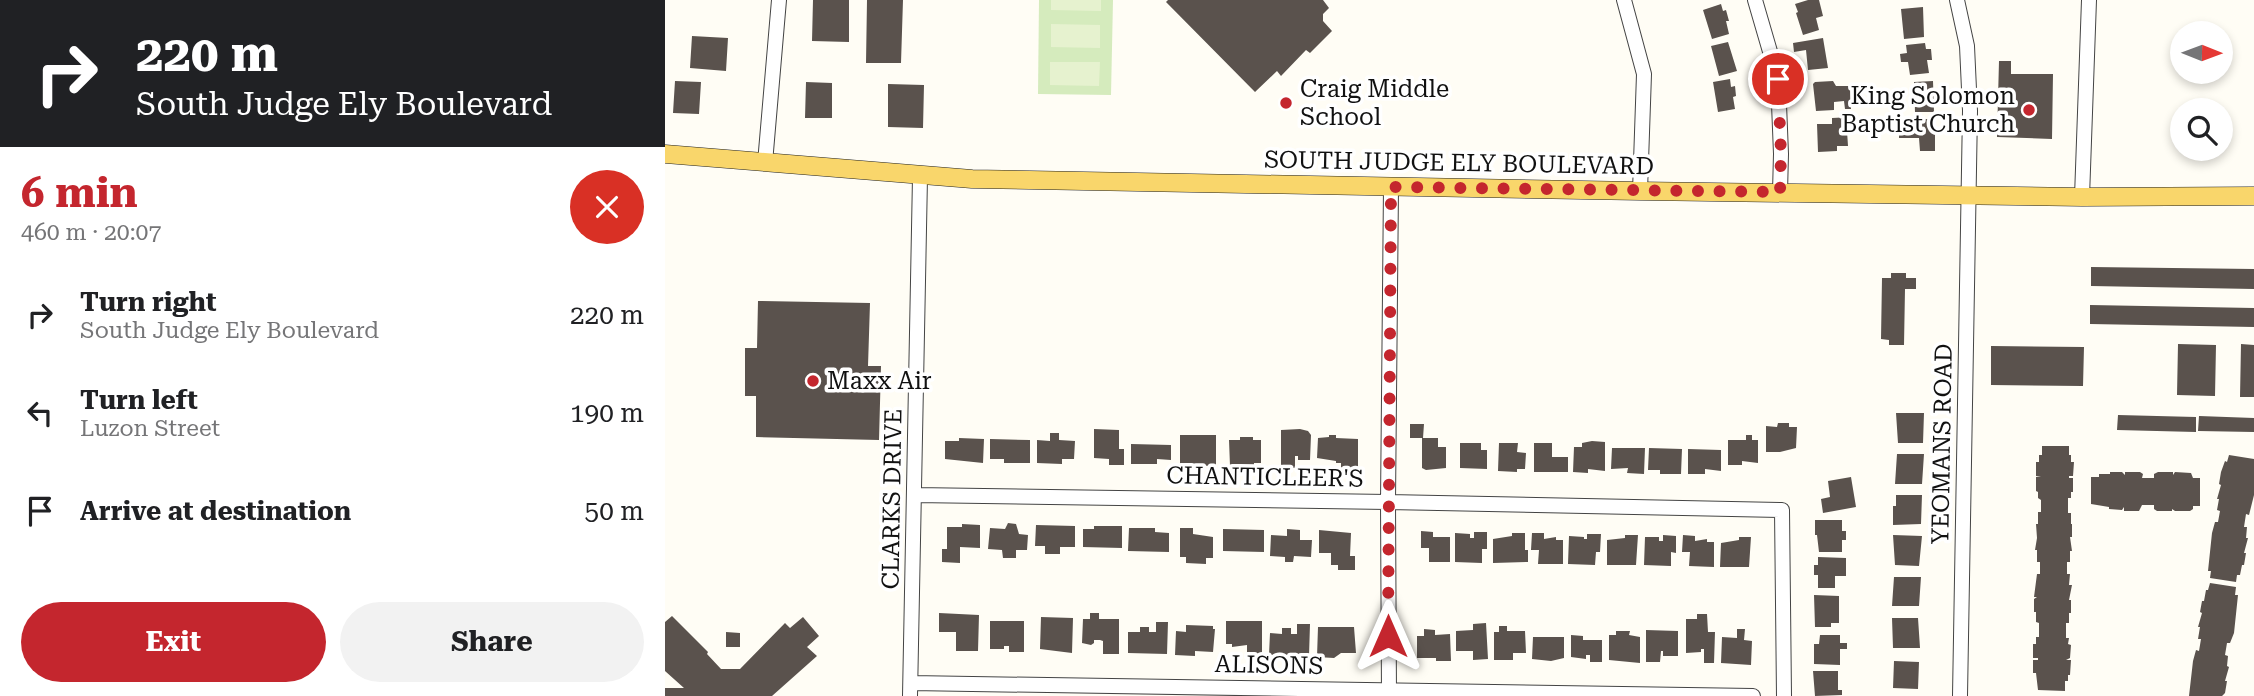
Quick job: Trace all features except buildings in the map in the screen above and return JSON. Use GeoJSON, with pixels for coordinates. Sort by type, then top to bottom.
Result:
{"type":"FeatureCollection","features":[{"type":"Feature","properties":{"kind":"main road","name":"SOUTH JUDGE ELY BOULEVARD"},"geometry":{"type":"LineString","coordinates":[[665,155],[920,177],[1640,191],[1969,193],[2081,197],[2254,196]]}},
{"type":"Feature","properties":{"kind":"street"},"geometry":{"type":"LineString","coordinates":[[765,163],[779,0]]}},
{"type":"Feature","properties":{"kind":"street"},"geometry":{"type":"LineString","coordinates":[[1624,0],[1644,74],[1640,191]]}},
{"type":"Feature","properties":{"kind":"street"},"geometry":{"type":"LineString","coordinates":[[1755,0],[1778,79],[1780,192]]}},
{"type":"Feature","properties":{"kind":"street","name":"YEOMANS ROAD"},"geometry":{"type":"LineString","coordinates":[[1957,0],[1967,46],[1970,111],[1960,696]]}},
{"type":"Feature","properties":{"kind":"street"},"geometry":{"type":"LineString","coordinates":[[2081,197],[2089,0]]}},
{"type":"Feature","properties":{"kind":"street","name":"CLARKS DRIVE"},"geometry":{"type":"LineString","coordinates":[[911,689],[920,177]]}},
{"type":"Feature","properties":{"kind":"street"},"geometry":{"type":"LineString","coordinates":[[1389,693],[1391,187]]}},
{"type":"Feature","properties":{"kind":"street","name":"CHANTICLEER'S"},"geometry":{"type":"LineString","coordinates":[[915,495],[1782,510],[1784,696]]}},
{"type":"Feature","properties":{"kind":"street","name":"ALISONS"},"geometry":{"type":"LineString","coordinates":[[911,689],[1753,696]]}},
{"type":"Feature","properties":{"kind":"green space"},"geometry":{"type":"Polygon","coordinates":[[[1039,0],[1113,0],[1111,95],[1038,94],[1039,0]]]}},
{"type":"Feature","properties":{"kind":"green space"},"geometry":{"type":"Polygon","coordinates":[[[1051,0],[1101,0],[1101,11],[1051,10],[1051,0]]]}},
{"type":"Feature","properties":{"kind":"green space"},"geometry":{"type":"Polygon","coordinates":[[[1051,24],[1100,25],[1100,48],[1051,47],[1051,24]]]}},
{"type":"Feature","properties":{"kind":"green space"},"geometry":{"type":"Polygon","coordinates":[[[1050,62],[1100,62],[1099,86],[1050,85],[1050,62]]]}},
{"type":"Feature","properties":{"kind":"place","name":"Craig Middle School"},"geometry":{"type":"Point","coordinates":[1286,103]}},
{"type":"Feature","properties":{"kind":"place","name":"King Solomon Baptist Church"},"geometry":{"type":"Point","coordinates":[2029,110]}},
{"type":"Feature","properties":{"kind":"place","name":"Maxx Air"},"geometry":{"type":"Point","coordinates":[813,381]}},
{"type":"Feature","properties":{"kind":"route"},"geometry":{"type":"LineString","coordinates":[[1388,636],[1391,187],[1780,192],[1778,79]]}}]}
